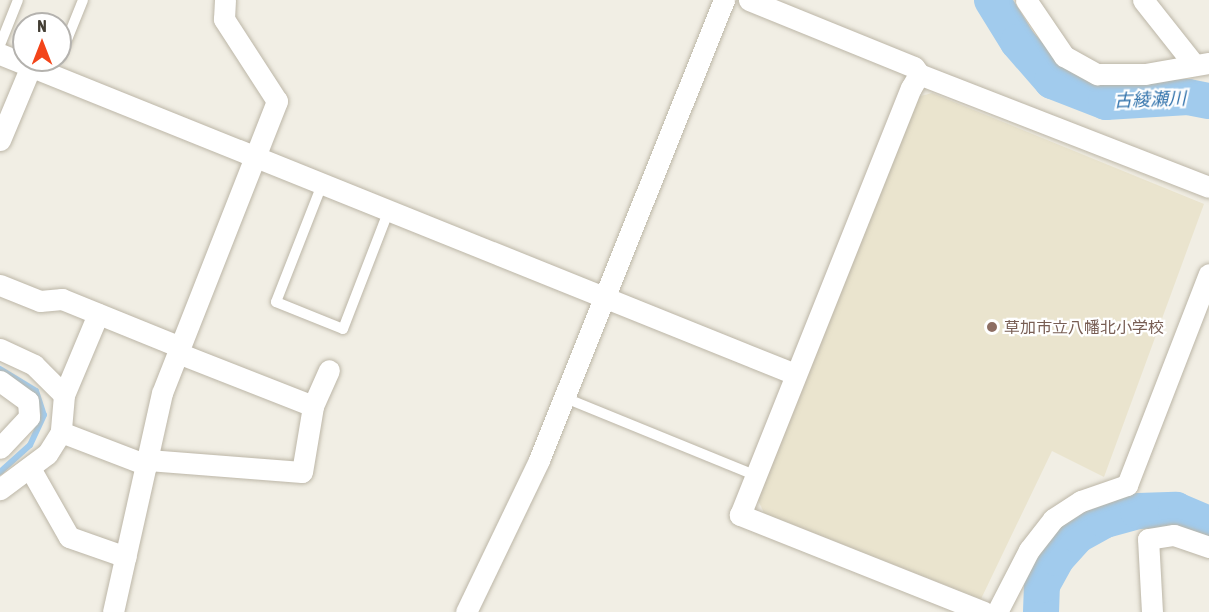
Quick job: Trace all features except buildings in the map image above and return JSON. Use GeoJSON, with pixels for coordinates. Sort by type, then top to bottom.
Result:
{"type":"FeatureCollection","features":[{"type":"Feature","properties":{"kind":"street"},"geometry":{"type":"LineString","coordinates":[[113,612],[162,393],[277,101],[224,19],[225,0]]}},
{"type":"Feature","properties":{"kind":"street"},"geometry":{"type":"LineString","coordinates":[[466,612],[539,460],[724,0]]}},
{"type":"Feature","properties":{"kind":"street"},"geometry":{"type":"LineString","coordinates":[[749,0],[914,67],[919,74],[1209,187]]}},
{"type":"Feature","properties":{"kind":"street"},"geometry":{"type":"LineString","coordinates":[[1026,0],[1064,56],[1097,74],[1145,74],[1201,63]]}},
{"type":"Feature","properties":{"kind":"street"},"geometry":{"type":"LineString","coordinates":[[1143,0],[1201,63]]}},
{"type":"Feature","properties":{"kind":"street"},"geometry":{"type":"LineString","coordinates":[[72,71],[257,156],[795,374]]}},
{"type":"Feature","properties":{"kind":"street"},"geometry":{"type":"LineString","coordinates":[[0,140],[28,72]]}},
{"type":"Feature","properties":{"kind":"street"},"geometry":{"type":"LineString","coordinates":[[919,74],[754,475],[740,515],[984,612]]}},
{"type":"Feature","properties":{"kind":"street"},"geometry":{"type":"LineString","coordinates":[[997,612],[1029,550],[1053,519],[1081,501],[1127,485],[1209,274]]}},
{"type":"Feature","properties":{"kind":"street"},"geometry":{"type":"LineString","coordinates":[[0,285],[40,301],[62,299],[313,406]]}},
{"type":"Feature","properties":{"kind":"street"},"geometry":{"type":"LineString","coordinates":[[0,489],[31,470],[61,432],[64,395],[98,314]]}},
{"type":"Feature","properties":{"kind":"street"},"geometry":{"type":"LineString","coordinates":[[0,349],[34,365],[64,395]]}},
{"type":"Feature","properties":{"kind":"street"},"geometry":{"type":"LineString","coordinates":[[61,432],[147,463],[302,472],[313,406],[329,370]]}},
{"type":"Feature","properties":{"kind":"street"},"geometry":{"type":"LineString","coordinates":[[0,381],[28,401],[29,417],[0,448]]}},
{"type":"Feature","properties":{"kind":"street"},"geometry":{"type":"LineString","coordinates":[[31,470],[69,537],[126,557]]}},
{"type":"Feature","properties":{"kind":"street"},"geometry":{"type":"LineString","coordinates":[[1152,612],[1148,540],[1174,536],[1209,547]]}},
{"type":"Feature","properties":{"kind":"lane"},"geometry":{"type":"LineString","coordinates":[[0,45],[18,0]]}},
{"type":"Feature","properties":{"kind":"lane"},"geometry":{"type":"LineString","coordinates":[[72,27],[83,0]]}},
{"type":"Feature","properties":{"kind":"lane"},"geometry":{"type":"LineString","coordinates":[[322,182],[276,302],[343,329],[389,210]]}},
{"type":"Feature","properties":{"kind":"lane"},"geometry":{"type":"LineString","coordinates":[[563,397],[754,475]]}},
{"type":"Feature","properties":{"kind":"shaded area","name":"草加市立八幡北小学校"},"geometry":{"type":"Polygon","coordinates":[[[932,93],[1204,204],[1104,477],[1052,451],[981,599],[764,513],[758,500],[917,97],[932,93]]]}},
{"type":"Feature","properties":{"kind":"waterway","name":"古綾瀬川"},"geometry":{"type":"LineString","coordinates":[[992,0],[1018,42],[1052,81],[1106,102],[1188,97],[1209,101]]}},
{"type":"Feature","properties":{"kind":"waterway","name":"古綾瀬川"},"geometry":{"type":"LineString","coordinates":[[0,369],[36,391],[44,415],[30,445],[0,472]]}},
{"type":"Feature","properties":{"kind":"waterway","name":"古綾瀬川"},"geometry":{"type":"LineString","coordinates":[[1041,612],[1042,585],[1057,558],[1078,535],[1105,520],[1138,511],[1176,510],[1209,524]]}},
{"type":"Feature","properties":{"kind":"place","name":"草加市立八幡北小学校"},"geometry":{"type":"Point","coordinates":[992,327]}}]}
